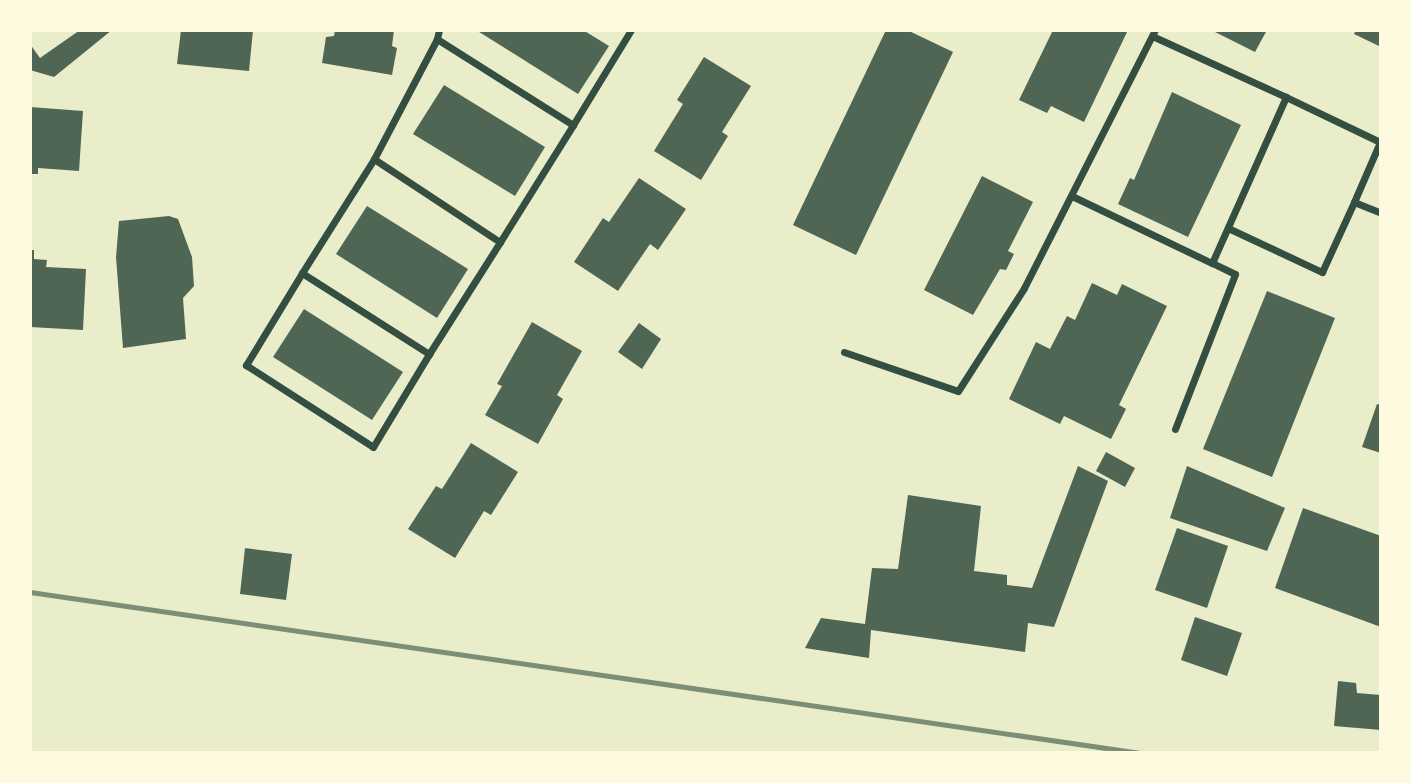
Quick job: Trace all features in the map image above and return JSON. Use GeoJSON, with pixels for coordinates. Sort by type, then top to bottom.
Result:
{"type":"FeatureCollection","features":[{"type":"Feature","properties":{"kind":"street"},"geometry":{"type":"LineString","coordinates":[[439,30],[374,159],[246,365],[373,447],[631,30]]}},
{"type":"Feature","properties":{"kind":"street"},"geometry":{"type":"LineString","coordinates":[[844,352],[958,391],[1024,288],[1073,197],[1153,33],[1380,142],[1322,272],[1228,228]]}},
{"type":"Feature","properties":{"kind":"street"},"geometry":{"type":"LineString","coordinates":[[437,38],[573,125]]}},
{"type":"Feature","properties":{"kind":"street"},"geometry":{"type":"LineString","coordinates":[[1212,263],[1286,97]]}},
{"type":"Feature","properties":{"kind":"street"},"geometry":{"type":"LineString","coordinates":[[374,159],[500,242]]}},
{"type":"Feature","properties":{"kind":"street"},"geometry":{"type":"LineString","coordinates":[[1073,197],[1235,274],[1175,429]]}},
{"type":"Feature","properties":{"kind":"street"},"geometry":{"type":"LineString","coordinates":[[1354,202],[1381,213]]}},
{"type":"Feature","properties":{"kind":"street"},"geometry":{"type":"LineString","coordinates":[[302,273],[429,354]]}},
{"type":"Feature","properties":{"kind":"building"},"geometry":{"type":"Polygon","coordinates":[[[80,30],[112,30],[54,77],[30,70],[30,44],[40,58],[80,30]]]}},
{"type":"Feature","properties":{"kind":"building"},"geometry":{"type":"Polygon","coordinates":[[[181,30],[253,30],[249,71],[177,64],[181,30]]]}},
{"type":"Feature","properties":{"kind":"building"},"geometry":{"type":"Polygon","coordinates":[[[335,30],[394,30],[392,46],[397,48],[392,75],[322,63],[326,37],[334,36],[335,30]]]}},
{"type":"Feature","properties":{"kind":"building"},"geometry":{"type":"Polygon","coordinates":[[[476,30],[583,30],[609,46],[578,94],[476,30]]]}},
{"type":"Feature","properties":{"kind":"building"},"geometry":{"type":"Polygon","coordinates":[[[886,30],[907,30],[953,52],[856,255],[793,225],[886,30]]]}},
{"type":"Feature","properties":{"kind":"building"},"geometry":{"type":"Polygon","coordinates":[[[1053,30],[1128,30],[1084,122],[1051,106],[1047,113],[1019,100],[1053,30]]]}},
{"type":"Feature","properties":{"kind":"building"},"geometry":{"type":"Polygon","coordinates":[[[1211,30],[1267,30],[1255,52],[1211,30]]]}},
{"type":"Feature","properties":{"kind":"building"},"geometry":{"type":"Polygon","coordinates":[[[1356,30],[1381,30],[1381,47],[1354,34],[1356,30]]]}},
{"type":"Feature","properties":{"kind":"building"},"geometry":{"type":"Polygon","coordinates":[[[704,57],[751,86],[722,132],[728,136],[701,180],[654,151],[683,104],[677,100],[704,57]]]}},
{"type":"Feature","properties":{"kind":"building"},"geometry":{"type":"Polygon","coordinates":[[[444,85],[545,147],[515,196],[413,134],[444,85]]]}},
{"type":"Feature","properties":{"kind":"building"},"geometry":{"type":"Polygon","coordinates":[[[1172,92],[1241,125],[1188,237],[1118,204],[1130,178],[1134,180],[1172,92]]]}},
{"type":"Feature","properties":{"kind":"building"},"geometry":{"type":"Polygon","coordinates":[[[30,107],[83,111],[79,171],[38,168],[38,174],[30,174],[30,107]]]}},
{"type":"Feature","properties":{"kind":"building"},"geometry":{"type":"Polygon","coordinates":[[[982,176],[1033,202],[1008,251],[1014,254],[1006,270],[1000,269],[973,315],[924,290],[982,176]]]}},
{"type":"Feature","properties":{"kind":"building"},"geometry":{"type":"Polygon","coordinates":[[[639,178],[686,209],[658,250],[650,244],[618,291],[574,262],[603,218],[609,222],[639,178]]]}},
{"type":"Feature","properties":{"kind":"building"},"geometry":{"type":"Polygon","coordinates":[[[367,206],[468,269],[437,318],[336,254],[367,206]]]}},
{"type":"Feature","properties":{"kind":"building"},"geometry":{"type":"Polygon","coordinates":[[[169,216],[178,219],[192,257],[194,286],[183,298],[186,339],[123,348],[116,257],[119,221],[169,216]]]}},
{"type":"Feature","properties":{"kind":"building"},"geometry":{"type":"Polygon","coordinates":[[[30,250],[34,250],[34,259],[47,260],[46,267],[86,269],[83,330],[30,327],[30,250]]]}},
{"type":"Feature","properties":{"kind":"building"},"geometry":{"type":"Polygon","coordinates":[[[1092,283],[1117,295],[1122,284],[1167,306],[1119,405],[1126,409],[1111,439],[1064,416],[1060,424],[1009,399],[1036,342],[1050,349],[1067,316],[1075,320],[1092,283]]]}},
{"type":"Feature","properties":{"kind":"building"},"geometry":{"type":"Polygon","coordinates":[[[1267,291],[1335,318],[1272,477],[1203,449],[1267,291]]]}},
{"type":"Feature","properties":{"kind":"building"},"geometry":{"type":"Polygon","coordinates":[[[304,309],[403,372],[372,420],[273,357],[304,309]]]}},
{"type":"Feature","properties":{"kind":"building"},"geometry":{"type":"Polygon","coordinates":[[[532,322],[582,351],[557,395],[563,399],[538,444],[485,415],[502,386],[497,384],[532,322]]]}},
{"type":"Feature","properties":{"kind":"building"},"geometry":{"type":"Polygon","coordinates":[[[639,323],[661,339],[642,369],[618,352],[639,323]]]}},
{"type":"Feature","properties":{"kind":"building"},"geometry":{"type":"Polygon","coordinates":[[[1377,404],[1381,405],[1381,453],[1362,447],[1377,404]]]}},
{"type":"Feature","properties":{"kind":"building"},"geometry":{"type":"Polygon","coordinates":[[[471,443],[518,472],[491,515],[484,511],[455,558],[408,529],[436,486],[442,489],[471,443]]]}},
{"type":"Feature","properties":{"kind":"building"},"geometry":{"type":"Polygon","coordinates":[[[1106,452],[1135,468],[1125,487],[1096,471],[1106,452]]]}},
{"type":"Feature","properties":{"kind":"building"},"geometry":{"type":"Polygon","coordinates":[[[1078,466],[1108,481],[1054,627],[1028,623],[1025,652],[871,630],[869,658],[805,648],[821,618],[865,624],[872,568],[898,569],[908,495],[981,506],[974,571],[1007,575],[1007,585],[1032,588],[1078,466]]]}},
{"type":"Feature","properties":{"kind":"building"},"geometry":{"type":"Polygon","coordinates":[[[1187,466],[1285,508],[1267,551],[1170,518],[1187,466]]]}},
{"type":"Feature","properties":{"kind":"building"},"geometry":{"type":"Polygon","coordinates":[[[1303,508],[1381,536],[1381,627],[1275,588],[1303,508]]]}},
{"type":"Feature","properties":{"kind":"building"},"geometry":{"type":"Polygon","coordinates":[[[1177,528],[1228,546],[1207,608],[1155,590],[1177,528]]]}},
{"type":"Feature","properties":{"kind":"building"},"geometry":{"type":"Polygon","coordinates":[[[245,548],[292,554],[286,600],[240,594],[245,548]]]}},
{"type":"Feature","properties":{"kind":"building"},"geometry":{"type":"Polygon","coordinates":[[[1195,617],[1242,633],[1227,676],[1181,660],[1195,617]]]}},
{"type":"Feature","properties":{"kind":"building"},"geometry":{"type":"Polygon","coordinates":[[[1338,681],[1356,683],[1357,693],[1381,695],[1381,730],[1334,726],[1338,681]]]}},
{"type":"Feature","properties":{"kind":"railway"},"geometry":{"type":"LineString","coordinates":[[30,592],[1140,753]]}}]}
